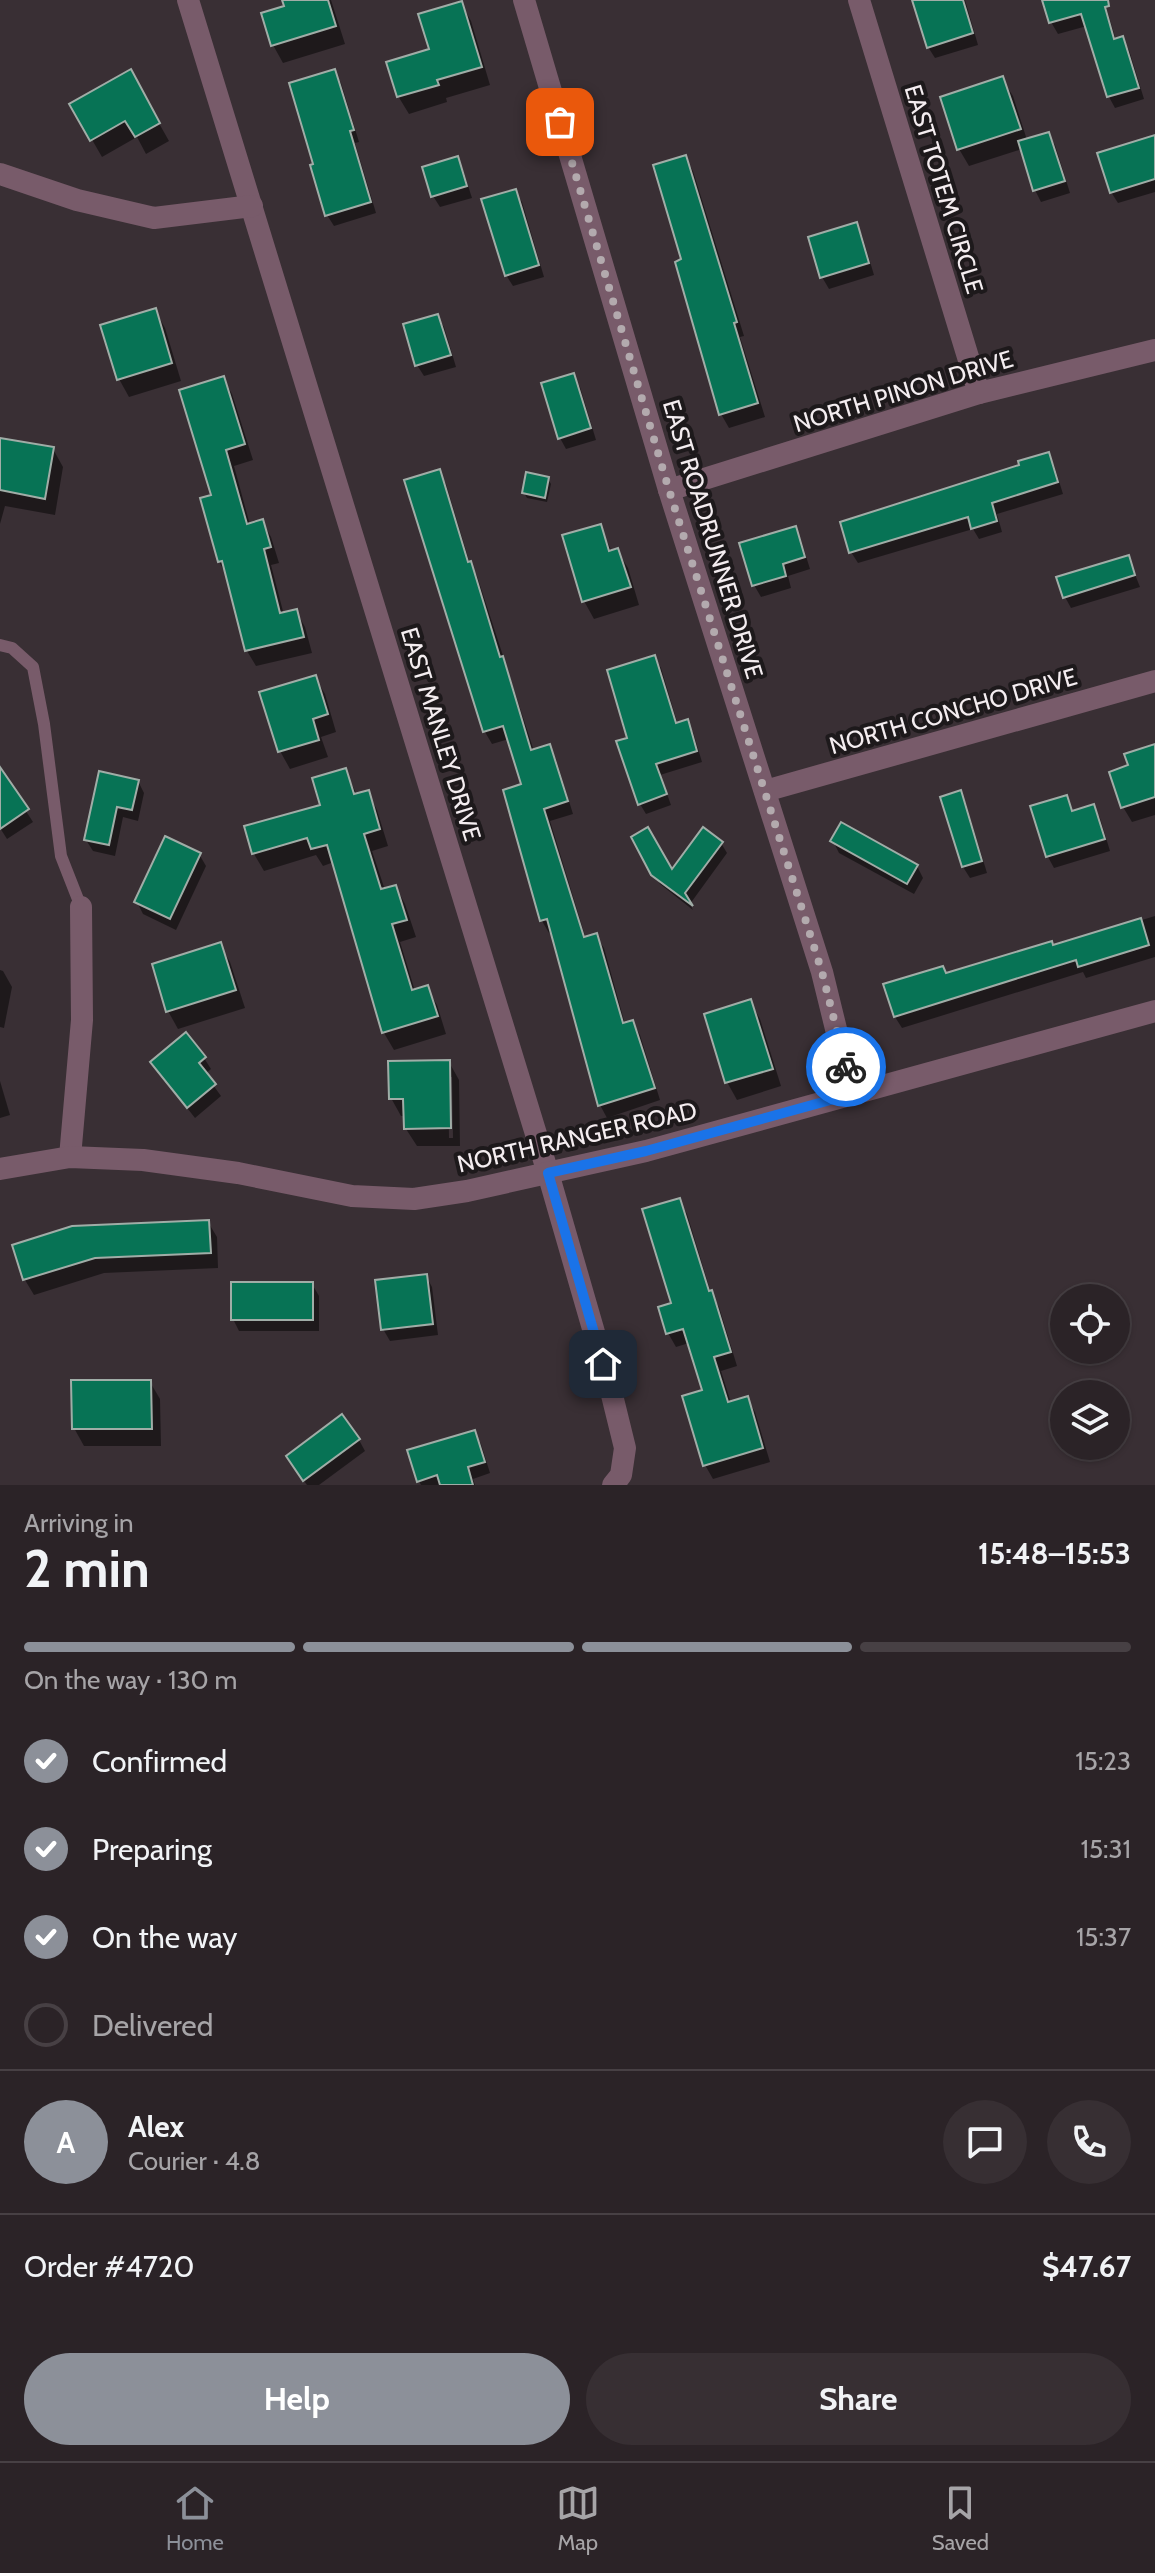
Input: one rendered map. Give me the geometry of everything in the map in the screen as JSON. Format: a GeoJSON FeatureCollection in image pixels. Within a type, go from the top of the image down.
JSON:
{"type":"FeatureCollection","features":[{"type":"Feature","properties":{"kind":"street","name":"EAST MANLEY DRIVE"},"geometry":{"type":"LineString","coordinates":[[188,0],[548,1173],[625,1448],[621,1475],[613,1485]]}},
{"type":"Feature","properties":{"kind":"street","name":"EAST ROADRUNNER DRIVE"},"geometry":{"type":"LineString","coordinates":[[524,0],[669,490],[822,972],[852,1094]]}},
{"type":"Feature","properties":{"kind":"street","name":"EAST TOTEM CIRCLE"},"geometry":{"type":"LineString","coordinates":[[859,0],[979,393]]}},
{"type":"Feature","properties":{"kind":"street"},"geometry":{"type":"LineString","coordinates":[[0,174],[77,200],[154,218],[252,206]]}},
{"type":"Feature","properties":{"kind":"street","name":"NORTH PINON DRIVE"},"geometry":{"type":"LineString","coordinates":[[669,490],[979,393],[1155,350]]}},
{"type":"Feature","properties":{"kind":"street","name":"NORTH CONCHO DRIVE"},"geometry":{"type":"LineString","coordinates":[[765,791],[1155,681]]}},
{"type":"Feature","properties":{"kind":"street"},"geometry":{"type":"LineString","coordinates":[[70,1157],[82,1020],[81,907]]}},
{"type":"Feature","properties":{"kind":"street","name":"NORTH RANGER ROAD"},"geometry":{"type":"LineString","coordinates":[[0,1169],[70,1157],[143,1160],[238,1173],[352,1196],[414,1199],[467,1191],[646,1151],[1155,1011]]}},
{"type":"Feature","properties":{"kind":"lane"},"geometry":{"type":"LineString","coordinates":[[0,645],[12,648],[33,667],[44,724],[61,856],[81,907]]}},
{"type":"Feature","properties":{"kind":"building"},"geometry":{"type":"Polygon","coordinates":[[[282,0],[328,0],[336,26],[271,46],[261,13],[284,6],[282,0]]]}},
{"type":"Feature","properties":{"kind":"building"},"geometry":{"type":"Polygon","coordinates":[[[912,0],[963,0],[973,33],[927,48],[912,0]]]}},
{"type":"Feature","properties":{"kind":"building"},"geometry":{"type":"Polygon","coordinates":[[[1042,0],[1108,0],[1109,6],[1105,7],[1114,39],[1123,36],[1139,88],[1107,97],[1081,14],[1049,23],[1042,0]]]}},
{"type":"Feature","properties":{"kind":"building"},"geometry":{"type":"Polygon","coordinates":[[[462,1],[482,67],[437,80],[439,85],[397,97],[386,62],[429,49],[418,14],[462,1]]]}},
{"type":"Feature","properties":{"kind":"building"},"geometry":{"type":"Polygon","coordinates":[[[131,69],[160,123],[135,137],[125,121],[90,141],[69,104],[131,69]]]}},
{"type":"Feature","properties":{"kind":"building"},"geometry":{"type":"Polygon","coordinates":[[[335,69],[354,130],[350,131],[371,202],[325,216],[289,83],[335,69]]]}},
{"type":"Feature","properties":{"kind":"building"},"geometry":{"type":"Polygon","coordinates":[[[1003,76],[1021,129],[957,150],[940,97],[1003,76]]]}},
{"type":"Feature","properties":{"kind":"building"},"geometry":{"type":"Polygon","coordinates":[[[1049,132],[1065,181],[1033,191],[1018,141],[1049,132]]]}},
{"type":"Feature","properties":{"kind":"building"},"geometry":{"type":"Polygon","coordinates":[[[1155,135],[1155,179],[1110,193],[1097,153],[1155,135]]]}},
{"type":"Feature","properties":{"kind":"building"},"geometry":{"type":"Polygon","coordinates":[[[686,155],[737,322],[734,323],[758,403],[719,415],[675,262],[681,259],[653,165],[686,155]]]}},
{"type":"Feature","properties":{"kind":"building"},"geometry":{"type":"Polygon","coordinates":[[[458,156],[467,186],[431,197],[422,167],[458,156]]]}},
{"type":"Feature","properties":{"kind":"building"},"geometry":{"type":"Polygon","coordinates":[[[516,189],[539,265],[505,276],[481,199],[516,189]]]}},
{"type":"Feature","properties":{"kind":"building"},"geometry":{"type":"Polygon","coordinates":[[[857,222],[869,263],[820,278],[808,237],[857,222]]]}},
{"type":"Feature","properties":{"kind":"building"},"geometry":{"type":"Polygon","coordinates":[[[156,308],[172,363],[117,380],[100,325],[156,308]]]}},
{"type":"Feature","properties":{"kind":"building"},"geometry":{"type":"Polygon","coordinates":[[[438,314],[451,355],[415,366],[403,324],[438,314]]]}},
{"type":"Feature","properties":{"kind":"building"},"geometry":{"type":"Polygon","coordinates":[[[574,373],[591,428],[558,439],[541,383],[574,373]]]}},
{"type":"Feature","properties":{"kind":"building"},"geometry":{"type":"Polygon","coordinates":[[[224,376],[245,444],[226,450],[247,524],[263,519],[271,547],[264,549],[280,613],[297,609],[304,637],[245,651],[222,561],[218,562],[200,498],[211,495],[179,390],[224,376]]]}},
{"type":"Feature","properties":{"kind":"building"},"geometry":{"type":"Polygon","coordinates":[[[0,438],[54,447],[45,499],[0,490],[0,438]]]}},
{"type":"Feature","properties":{"kind":"building"},"geometry":{"type":"Polygon","coordinates":[[[1049,452],[1058,482],[992,503],[997,521],[971,529],[968,517],[849,553],[840,522],[1019,465],[1018,461],[1049,452]]]}},
{"type":"Feature","properties":{"kind":"building"},"geometry":{"type":"Polygon","coordinates":[[[440,469],[531,750],[550,744],[568,801],[544,809],[584,937],[597,933],[623,1023],[633,1020],[655,1088],[598,1106],[547,919],[540,921],[503,790],[521,784],[503,726],[483,732],[404,480],[440,469]]]}},
{"type":"Feature","properties":{"kind":"building"},"geometry":{"type":"Polygon","coordinates":[[[526,472],[549,477],[545,498],[522,493],[526,472]]]}},
{"type":"Feature","properties":{"kind":"building"},"geometry":{"type":"Polygon","coordinates":[[[601,524],[609,551],[618,548],[631,587],[582,602],[562,535],[601,524]]]}},
{"type":"Feature","properties":{"kind":"building"},"geometry":{"type":"Polygon","coordinates":[[[796,526],[805,557],[783,564],[786,576],[752,586],[739,543],[796,526]]]}},
{"type":"Feature","properties":{"kind":"building"},"geometry":{"type":"Polygon","coordinates":[[[1129,555],[1135,575],[1063,598],[1056,577],[1129,555]]]}},
{"type":"Feature","properties":{"kind":"building"},"geometry":{"type":"Polygon","coordinates":[[[655,655],[676,723],[688,719],[697,751],[656,764],[667,794],[638,805],[616,741],[627,738],[607,670],[655,655]]]}},
{"type":"Feature","properties":{"kind":"building"},"geometry":{"type":"Polygon","coordinates":[[[316,675],[328,714],[313,719],[319,740],[278,752],[259,692],[316,675]]]}},
{"type":"Feature","properties":{"kind":"building"},"geometry":{"type":"Polygon","coordinates":[[[1155,744],[1155,797],[1121,808],[1109,772],[1128,765],[1124,754],[1155,744]]]}},
{"type":"Feature","properties":{"kind":"building"},"geometry":{"type":"Polygon","coordinates":[[[0,767],[29,809],[0,829],[0,767]]]}},
{"type":"Feature","properties":{"kind":"building"},"geometry":{"type":"Polygon","coordinates":[[[346,768],[354,794],[369,790],[380,829],[364,834],[381,889],[396,885],[407,920],[392,924],[412,990],[428,985],[438,1016],[382,1033],[327,845],[311,849],[307,838],[252,854],[244,826],[320,805],[312,778],[346,768]]]}},
{"type":"Feature","properties":{"kind":"building"},"geometry":{"type":"Polygon","coordinates":[[[99,771],[139,780],[132,810],[117,807],[109,845],[84,840],[99,771]]]}},
{"type":"Feature","properties":{"kind":"building"},"geometry":{"type":"Polygon","coordinates":[[[961,790],[982,861],[962,867],[940,797],[961,790]]]}},
{"type":"Feature","properties":{"kind":"building"},"geometry":{"type":"Polygon","coordinates":[[[1067,795],[1072,811],[1094,804],[1105,839],[1046,857],[1030,806],[1067,795]]]}},
{"type":"Feature","properties":{"kind":"building"},"geometry":{"type":"Polygon","coordinates":[[[841,822],[918,865],[907,884],[830,841],[841,822]]]}},
{"type":"Feature","properties":{"kind":"building"},"geometry":{"type":"Polygon","coordinates":[[[648,827],[672,869],[703,827],[723,842],[685,893],[693,906],[651,875],[631,837],[648,827]]]}},
{"type":"Feature","properties":{"kind":"building"},"geometry":{"type":"Polygon","coordinates":[[[165,836],[201,853],[170,919],[134,902],[165,836]]]}},
{"type":"Feature","properties":{"kind":"building"},"geometry":{"type":"Polygon","coordinates":[[[1141,918],[1149,945],[1078,967],[1076,960],[894,1017],[883,984],[943,966],[946,973],[1141,918]]]}},
{"type":"Feature","properties":{"kind":"building"},"geometry":{"type":"Polygon","coordinates":[[[221,942],[236,990],[166,1012],[152,964],[221,942]]]}},
{"type":"Feature","properties":{"kind":"building"},"geometry":{"type":"Polygon","coordinates":[[[751,999],[773,1069],[725,1083],[704,1014],[751,999]]]}},
{"type":"Feature","properties":{"kind":"building"},"geometry":{"type":"Polygon","coordinates":[[[186,1032],[206,1057],[199,1063],[216,1084],[187,1108],[150,1062],[186,1032]]]}},
{"type":"Feature","properties":{"kind":"building"},"geometry":{"type":"Polygon","coordinates":[[[450,1060],[451,1128],[404,1129],[403,1099],[389,1099],[388,1061],[450,1060]]]}},
{"type":"Feature","properties":{"kind":"building"},"geometry":{"type":"Polygon","coordinates":[[[680,1198],[731,1352],[714,1357],[728,1402],[748,1396],[763,1448],[703,1466],[682,1396],[702,1390],[683,1329],[666,1334],[658,1307],[671,1303],[642,1209],[680,1198]]]}},
{"type":"Feature","properties":{"kind":"building"},"geometry":{"type":"Polygon","coordinates":[[[209,1220],[211,1253],[95,1258],[23,1280],[12,1245],[72,1226],[209,1220]]]}},
{"type":"Feature","properties":{"kind":"building"},"geometry":{"type":"Polygon","coordinates":[[[427,1274],[433,1324],[381,1330],[375,1280],[427,1274]]]}},
{"type":"Feature","properties":{"kind":"building"},"geometry":{"type":"Polygon","coordinates":[[[231,1282],[313,1282],[313,1320],[231,1320],[231,1282]]]}},
{"type":"Feature","properties":{"kind":"building"},"geometry":{"type":"Polygon","coordinates":[[[71,1380],[151,1380],[152,1429],[72,1429],[71,1380]]]}},
{"type":"Feature","properties":{"kind":"building"},"geometry":{"type":"Polygon","coordinates":[[[342,1414],[360,1439],[303,1481],[286,1456],[342,1414]]]}},
{"type":"Feature","properties":{"kind":"building"},"geometry":{"type":"Polygon","coordinates":[[[475,1430],[485,1462],[468,1467],[473,1485],[440,1485],[437,1475],[417,1482],[407,1450],[475,1430]]]}},
{"type":"Feature","properties":{"kind":"way so far"},"geometry":{"type":"LineString","coordinates":[[560,122],[669,490],[822,972],[846,1067]]}},
{"type":"Feature","properties":{"kind":"route"},"geometry":{"type":"LineString","coordinates":[[603,1364],[548,1173],[646,1151],[852,1094],[846,1067]]}}]}
